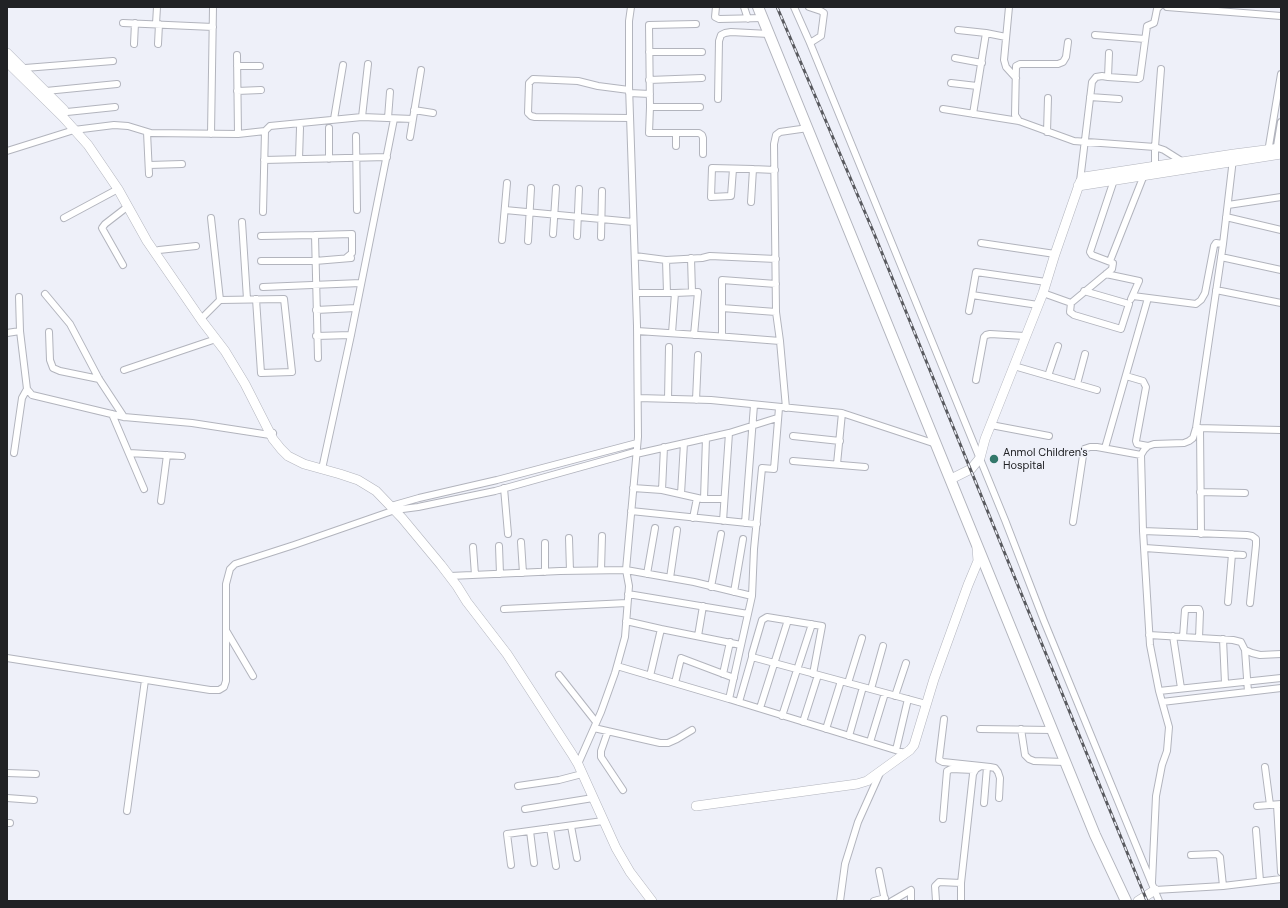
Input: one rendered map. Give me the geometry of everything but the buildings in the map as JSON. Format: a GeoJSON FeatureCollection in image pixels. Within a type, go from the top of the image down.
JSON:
{"type":"FeatureCollection","features":[{"type":"Feature","properties":{"kind":"main road"},"geometry":{"type":"LineString","coordinates":[[758,7],[1095,835],[1126,901]]}},
{"type":"Feature","properties":{"kind":"street"},"geometry":{"type":"LineString","coordinates":[[156,7],[158,44]]}},
{"type":"Feature","properties":{"kind":"street"},"geometry":{"type":"LineString","coordinates":[[211,134],[213,7]]}},
{"type":"Feature","properties":{"kind":"street"},"geometry":{"type":"LineString","coordinates":[[578,764],[595,725],[617,666],[625,637],[628,594],[626,570],[637,443],[638,398],[629,91],[631,7]]}},
{"type":"Feature","properties":{"kind":"street"},"geometry":{"type":"LineString","coordinates":[[716,7],[716,19],[763,18]]}},
{"type":"Feature","properties":{"kind":"street"},"geometry":{"type":"LineString","coordinates":[[744,7],[748,19]]}},
{"type":"Feature","properties":{"kind":"street"},"geometry":{"type":"LineString","coordinates":[[794,7],[980,458],[1046,628],[1159,901]]}},
{"type":"Feature","properties":{"kind":"street"},"geometry":{"type":"LineString","coordinates":[[809,7],[821,11],[824,14],[821,36],[810,43]]}},
{"type":"Feature","properties":{"kind":"street"},"geometry":{"type":"LineString","coordinates":[[1009,7],[1004,60],[1006,67],[1016,78]]}},
{"type":"Feature","properties":{"kind":"street"},"geometry":{"type":"LineString","coordinates":[[951,479],[971,469],[980,458],[985,439],[1043,293],[1079,184],[1092,82],[1096,77],[1102,76],[1140,78],[1147,26],[1154,23],[1157,8],[1159,7]]}},
{"type":"Feature","properties":{"kind":"street"},"geometry":{"type":"LineString","coordinates":[[1168,7],[1200,8],[1281,16]]}},
{"type":"Feature","properties":{"kind":"street"},"geometry":{"type":"LineString","coordinates":[[124,23],[213,27]]}},
{"type":"Feature","properties":{"kind":"street"},"geometry":{"type":"LineString","coordinates":[[134,44],[135,23]]}},
{"type":"Feature","properties":{"kind":"street"},"geometry":{"type":"LineString","coordinates":[[696,24],[649,25],[650,133],[699,133],[703,138],[703,154]]}},
{"type":"Feature","properties":{"kind":"street"},"geometry":{"type":"LineString","coordinates":[[958,30],[1006,37]]}},
{"type":"Feature","properties":{"kind":"street"},"geometry":{"type":"LineString","coordinates":[[718,99],[719,41],[721,35],[731,32],[769,34]]}},
{"type":"Feature","properties":{"kind":"street"},"geometry":{"type":"LineString","coordinates":[[973,114],[986,33]]}},
{"type":"Feature","properties":{"kind":"street"},"geometry":{"type":"LineString","coordinates":[[1095,35],[1145,39]]}},
{"type":"Feature","properties":{"kind":"street"},"geometry":{"type":"LineString","coordinates":[[1019,121],[1015,115],[1016,66],[1020,64],[1058,64],[1063,62],[1066,57],[1068,42]]}},
{"type":"Feature","properties":{"kind":"street"},"geometry":{"type":"LineString","coordinates":[[649,52],[702,52]]}},
{"type":"Feature","properties":{"kind":"street"},"geometry":{"type":"LineString","coordinates":[[7,53],[22,72],[63,116],[99,151],[121,184],[159,250],[225,351],[281,449],[288,456],[304,464],[358,480],[376,491],[393,508],[450,576],[467,602],[515,666],[578,764],[616,848],[630,872],[652,901]]}},
{"type":"Feature","properties":{"kind":"street"},"geometry":{"type":"LineString","coordinates":[[1108,77],[1109,53]]}},
{"type":"Feature","properties":{"kind":"street"},"geometry":{"type":"LineString","coordinates":[[238,54],[238,134]]}},
{"type":"Feature","properties":{"kind":"street"},"geometry":{"type":"LineString","coordinates":[[955,58],[982,63]]}},
{"type":"Feature","properties":{"kind":"street"},"geometry":{"type":"LineString","coordinates":[[22,72],[113,61]]}},
{"type":"Feature","properties":{"kind":"street"},"geometry":{"type":"LineString","coordinates":[[7,62],[46,91],[67,112],[118,189],[147,241],[206,321],[235,357],[272,433]]}},
{"type":"Feature","properties":{"kind":"street"},"geometry":{"type":"LineString","coordinates":[[334,119],[344,64]]}},
{"type":"Feature","properties":{"kind":"street"},"geometry":{"type":"LineString","coordinates":[[362,118],[368,64]]}},
{"type":"Feature","properties":{"kind":"street"},"geometry":{"type":"LineString","coordinates":[[237,66],[260,66]]}},
{"type":"Feature","properties":{"kind":"street"},"geometry":{"type":"LineString","coordinates":[[1154,166],[1161,68]]}},
{"type":"Feature","properties":{"kind":"street"},"geometry":{"type":"LineString","coordinates":[[410,137],[421,70]]}},
{"type":"Feature","properties":{"kind":"street"},"geometry":{"type":"LineString","coordinates":[[1275,152],[1281,74]]}},
{"type":"Feature","properties":{"kind":"street"},"geometry":{"type":"LineString","coordinates":[[650,80],[702,78]]}},
{"type":"Feature","properties":{"kind":"street"},"geometry":{"type":"LineString","coordinates":[[630,118],[531,116],[528,113],[529,83],[533,79],[578,81],[598,86],[650,94]]}},
{"type":"Feature","properties":{"kind":"street"},"geometry":{"type":"LineString","coordinates":[[951,83],[977,86]]}},
{"type":"Feature","properties":{"kind":"street"},"geometry":{"type":"LineString","coordinates":[[46,91],[117,84]]}},
{"type":"Feature","properties":{"kind":"street"},"geometry":{"type":"LineString","coordinates":[[237,91],[261,90]]}},
{"type":"Feature","properties":{"kind":"street"},"geometry":{"type":"LineString","coordinates":[[322,469],[387,157],[393,119],[390,92]]}},
{"type":"Feature","properties":{"kind":"street"},"geometry":{"type":"LineString","coordinates":[[1090,97],[1119,99]]}},
{"type":"Feature","properties":{"kind":"street"},"geometry":{"type":"LineString","coordinates":[[1047,132],[1048,98]]}},
{"type":"Feature","properties":{"kind":"street"},"geometry":{"type":"LineString","coordinates":[[67,112],[115,107]]}},
{"type":"Feature","properties":{"kind":"street"},"geometry":{"type":"LineString","coordinates":[[650,107],[700,107]]}},
{"type":"Feature","properties":{"kind":"street"},"geometry":{"type":"LineString","coordinates":[[943,109],[1019,121],[1074,141],[1155,147],[1164,150],[1183,162]]}},
{"type":"Feature","properties":{"kind":"street"},"geometry":{"type":"LineString","coordinates":[[414,110],[433,113]]}},
{"type":"Feature","properties":{"kind":"street"},"geometry":{"type":"LineString","coordinates":[[263,212],[266,131],[270,126],[334,119],[413,119]]}},
{"type":"Feature","properties":{"kind":"street"},"geometry":{"type":"LineString","coordinates":[[1275,152],[1281,122]]}},
{"type":"Feature","properties":{"kind":"street"},"geometry":{"type":"LineString","coordinates":[[7,151],[77,129],[114,125],[128,126],[151,133],[238,134],[266,131]]}},
{"type":"Feature","properties":{"kind":"street"},"geometry":{"type":"LineString","coordinates":[[299,159],[300,128]]}},
{"type":"Feature","properties":{"kind":"street"},"geometry":{"type":"LineString","coordinates":[[329,128],[329,159]]}},
{"type":"Feature","properties":{"kind":"street"},"geometry":{"type":"LineString","coordinates":[[786,408],[776,312],[774,144],[776,135],[780,132],[785,130],[808,128]]}},
{"type":"Feature","properties":{"kind":"street"},"geometry":{"type":"LineString","coordinates":[[147,132],[149,174]]}},
{"type":"Feature","properties":{"kind":"street"},"geometry":{"type":"LineString","coordinates":[[676,133],[676,146]]}},
{"type":"Feature","properties":{"kind":"street"},"geometry":{"type":"LineString","coordinates":[[356,136],[357,210]]}},
{"type":"Feature","properties":{"kind":"street"},"geometry":{"type":"LineString","coordinates":[[1079,184],[1084,178],[1090,176],[1183,162],[1275,152]]}},
{"type":"Feature","properties":{"kind":"street"},"geometry":{"type":"LineString","coordinates":[[264,160],[387,157]]}},
{"type":"Feature","properties":{"kind":"street"},"geometry":{"type":"LineString","coordinates":[[1079,184],[1193,168],[1234,157]]}},
{"type":"Feature","properties":{"kind":"street"},"geometry":{"type":"LineString","coordinates":[[1201,534],[1198,428],[1234,157]]}},
{"type":"Feature","properties":{"kind":"street"},"geometry":{"type":"LineString","coordinates":[[149,165],[182,164]]}},
{"type":"Feature","properties":{"kind":"street"},"geometry":{"type":"LineString","coordinates":[[733,169],[731,196],[711,197],[712,168],[775,170]]}},
{"type":"Feature","properties":{"kind":"street"},"geometry":{"type":"LineString","coordinates":[[751,202],[753,169]]}},
{"type":"Feature","properties":{"kind":"street"},"geometry":{"type":"LineString","coordinates":[[1110,261],[1144,175]]}},
{"type":"Feature","properties":{"kind":"street"},"geometry":{"type":"LineString","coordinates":[[1106,274],[1139,281],[1120,329],[1074,315],[1070,312],[1071,303],[1106,274],[1113,266],[1113,263],[1110,261],[1092,255],[1090,252],[1114,180]]}},
{"type":"Feature","properties":{"kind":"street"},"geometry":{"type":"LineString","coordinates":[[502,240],[507,183]]}},
{"type":"Feature","properties":{"kind":"street"},"geometry":{"type":"LineString","coordinates":[[528,241],[531,188]]}},
{"type":"Feature","properties":{"kind":"street"},"geometry":{"type":"LineString","coordinates":[[553,234],[556,188]]}},
{"type":"Feature","properties":{"kind":"street"},"geometry":{"type":"LineString","coordinates":[[64,218],[118,189]]}},
{"type":"Feature","properties":{"kind":"street"},"geometry":{"type":"LineString","coordinates":[[577,236],[579,189]]}},
{"type":"Feature","properties":{"kind":"street"},"geometry":{"type":"LineString","coordinates":[[601,237],[602,191]]}},
{"type":"Feature","properties":{"kind":"street"},"geometry":{"type":"LineString","coordinates":[[1228,205],[1281,197]]}},
{"type":"Feature","properties":{"kind":"street"},"geometry":{"type":"LineString","coordinates":[[123,265],[102,228],[127,207]]}},
{"type":"Feature","properties":{"kind":"street"},"geometry":{"type":"LineString","coordinates":[[505,210],[633,222]]}},
{"type":"Feature","properties":{"kind":"street"},"geometry":{"type":"LineString","coordinates":[[1226,217],[1281,230]]}},
{"type":"Feature","properties":{"kind":"street"},"geometry":{"type":"LineString","coordinates":[[206,321],[220,300],[211,218]]}},
{"type":"Feature","properties":{"kind":"street"},"geometry":{"type":"LineString","coordinates":[[242,222],[247,299]]}},
{"type":"Feature","properties":{"kind":"street"},"geometry":{"type":"LineString","coordinates":[[260,262],[315,261],[348,258],[352,253],[352,234],[261,236]]}},
{"type":"Feature","properties":{"kind":"street"},"geometry":{"type":"LineString","coordinates":[[315,235],[316,336],[318,358]]}},
{"type":"Feature","properties":{"kind":"street"},"geometry":{"type":"LineString","coordinates":[[981,243],[1055,254]]}},
{"type":"Feature","properties":{"kind":"street"},"geometry":{"type":"LineString","coordinates":[[1133,296],[1196,304],[1201,300],[1205,293],[1214,246],[1216,243],[1223,244]]}},
{"type":"Feature","properties":{"kind":"street"},"geometry":{"type":"LineString","coordinates":[[159,250],[196,246]]}},
{"type":"Feature","properties":{"kind":"street"},"geometry":{"type":"LineString","coordinates":[[635,256],[666,260],[710,256],[776,259]]}},
{"type":"Feature","properties":{"kind":"street"},"geometry":{"type":"LineString","coordinates":[[1221,257],[1281,270]]}},
{"type":"Feature","properties":{"kind":"street"},"geometry":{"type":"LineString","coordinates":[[691,258],[692,292]]}},
{"type":"Feature","properties":{"kind":"street"},"geometry":{"type":"LineString","coordinates":[[666,260],[667,293]]}},
{"type":"Feature","properties":{"kind":"street"},"geometry":{"type":"LineString","coordinates":[[969,311],[976,272],[1046,282]]}},
{"type":"Feature","properties":{"kind":"street"},"geometry":{"type":"LineString","coordinates":[[722,336],[722,280],[776,284]]}},
{"type":"Feature","properties":{"kind":"street"},"geometry":{"type":"LineString","coordinates":[[262,287],[361,283]]}},
{"type":"Feature","properties":{"kind":"street"},"geometry":{"type":"LineString","coordinates":[[1216,290],[1281,303]]}},
{"type":"Feature","properties":{"kind":"street"},"geometry":{"type":"LineString","coordinates":[[1084,291],[1129,304]]}},
{"type":"Feature","properties":{"kind":"street"},"geometry":{"type":"LineString","coordinates":[[636,293],[698,292],[694,335]]}},
{"type":"Feature","properties":{"kind":"street"},"geometry":{"type":"LineString","coordinates":[[672,333],[674,293]]}},
{"type":"Feature","properties":{"kind":"street"},"geometry":{"type":"LineString","coordinates":[[1043,293],[1071,303]]}},
{"type":"Feature","properties":{"kind":"street"},"geometry":{"type":"LineString","coordinates":[[45,294],[70,324],[99,379],[124,417]]}},
{"type":"Feature","properties":{"kind":"street"},"geometry":{"type":"LineString","coordinates":[[972,295],[1038,305]]}},
{"type":"Feature","properties":{"kind":"street"},"geometry":{"type":"LineString","coordinates":[[14,453],[22,398],[26,389],[20,331],[19,297]]}},
{"type":"Feature","properties":{"kind":"street"},"geometry":{"type":"LineString","coordinates":[[1105,448],[1148,298]]}},
{"type":"Feature","properties":{"kind":"street"},"geometry":{"type":"LineString","coordinates":[[220,300],[247,299],[256,299],[284,299],[292,372],[261,373],[256,299]]}},
{"type":"Feature","properties":{"kind":"street"},"geometry":{"type":"LineString","coordinates":[[316,310],[356,308]]}},
{"type":"Feature","properties":{"kind":"street"},"geometry":{"type":"LineString","coordinates":[[722,308],[776,312]]}},
{"type":"Feature","properties":{"kind":"street"},"geometry":{"type":"LineString","coordinates":[[7,332],[20,331]]}},
{"type":"Feature","properties":{"kind":"street"},"geometry":{"type":"LineString","coordinates":[[637,331],[780,341]]}},
{"type":"Feature","properties":{"kind":"street"},"geometry":{"type":"LineString","coordinates":[[49,332],[50,360],[54,368],[60,371],[99,379]]}},
{"type":"Feature","properties":{"kind":"street"},"geometry":{"type":"LineString","coordinates":[[316,336],[351,335]]}},
{"type":"Feature","properties":{"kind":"street"},"geometry":{"type":"LineString","coordinates":[[976,380],[984,337],[986,335],[1026,336]]}},
{"type":"Feature","properties":{"kind":"street"},"geometry":{"type":"LineString","coordinates":[[124,370],[216,339]]}},
{"type":"Feature","properties":{"kind":"street"},"geometry":{"type":"LineString","coordinates":[[1048,376],[1058,346]]}},
{"type":"Feature","properties":{"kind":"street"},"geometry":{"type":"LineString","coordinates":[[668,399],[669,347]]}},
{"type":"Feature","properties":{"kind":"street"},"geometry":{"type":"LineString","coordinates":[[1077,384],[1085,354]]}},
{"type":"Feature","properties":{"kind":"street"},"geometry":{"type":"LineString","coordinates":[[696,400],[698,356]]}},
{"type":"Feature","properties":{"kind":"street"},"geometry":{"type":"LineString","coordinates":[[1014,366],[1097,390]]}},
{"type":"Feature","properties":{"kind":"street"},"geometry":{"type":"LineString","coordinates":[[1126,376],[1142,381],[1146,387],[1136,441],[1137,444],[1148,446]]}},
{"type":"Feature","properties":{"kind":"street"},"geometry":{"type":"LineString","coordinates":[[26,389],[32,395],[124,417],[192,423],[272,433]]}},
{"type":"Feature","properties":{"kind":"street"},"geometry":{"type":"LineString","coordinates":[[638,398],[696,400],[842,413],[937,444]]}},
{"type":"Feature","properties":{"kind":"street"},"geometry":{"type":"LineString","coordinates":[[745,523],[754,405]]}},
{"type":"Feature","properties":{"kind":"street"},"geometry":{"type":"LineString","coordinates":[[729,699],[752,596],[756,524],[762,468],[774,469],[779,408]]}},
{"type":"Feature","properties":{"kind":"street"},"geometry":{"type":"LineString","coordinates":[[838,464],[842,413]]}},
{"type":"Feature","properties":{"kind":"street"},"geometry":{"type":"LineString","coordinates":[[112,414],[144,489]]}},
{"type":"Feature","properties":{"kind":"street"},"geometry":{"type":"LineString","coordinates":[[393,508],[418,507],[504,488],[636,452],[729,433],[777,418]]}},
{"type":"Feature","properties":{"kind":"street"},"geometry":{"type":"LineString","coordinates":[[991,424],[1049,436]]}},
{"type":"Feature","properties":{"kind":"street"},"geometry":{"type":"LineString","coordinates":[[1153,887],[1156,796],[1162,765],[1167,751],[1169,727],[1159,691],[1149,635],[1143,531],[1141,455],[1148,446],[1154,444],[1184,443],[1189,441],[1193,438],[1198,428]]}},
{"type":"Feature","properties":{"kind":"street"},"geometry":{"type":"LineString","coordinates":[[1198,428],[1281,430]]}},
{"type":"Feature","properties":{"kind":"street"},"geometry":{"type":"LineString","coordinates":[[723,521],[729,433]]}},
{"type":"Feature","properties":{"kind":"street"},"geometry":{"type":"LineString","coordinates":[[793,436],[840,441]]}},
{"type":"Feature","properties":{"kind":"street"},"geometry":{"type":"LineString","coordinates":[[693,518],[700,498],[706,438]]}},
{"type":"Feature","properties":{"kind":"street"},"geometry":{"type":"LineString","coordinates":[[7,658],[215,691],[224,687],[226,681],[227,577],[230,569],[235,564],[294,545],[419,498],[497,480],[637,443]]}},
{"type":"Feature","properties":{"kind":"street"},"geometry":{"type":"LineString","coordinates":[[681,494],[684,443]]}},
{"type":"Feature","properties":{"kind":"street"},"geometry":{"type":"LineString","coordinates":[[662,490],[664,447]]}},
{"type":"Feature","properties":{"kind":"street"},"geometry":{"type":"LineString","coordinates":[[1073,522],[1084,449],[1090,447],[1105,448],[1141,455]]}},
{"type":"Feature","properties":{"kind":"street"},"geometry":{"type":"LineString","coordinates":[[129,453],[182,456]]}},
{"type":"Feature","properties":{"kind":"street"},"geometry":{"type":"LineString","coordinates":[[161,501],[167,456]]}},
{"type":"Feature","properties":{"kind":"street"},"geometry":{"type":"LineString","coordinates":[[793,461],[865,467]]}},
{"type":"Feature","properties":{"kind":"street"},"geometry":{"type":"LineString","coordinates":[[504,488],[508,534]]}},
{"type":"Feature","properties":{"kind":"street"},"geometry":{"type":"LineString","coordinates":[[633,488],[662,490],[700,498],[724,499]]}},
{"type":"Feature","properties":{"kind":"street"},"geometry":{"type":"LineString","coordinates":[[1200,492],[1245,493]]}},
{"type":"Feature","properties":{"kind":"street"},"geometry":{"type":"LineString","coordinates":[[631,511],[756,524]]}},
{"type":"Feature","properties":{"kind":"street"},"geometry":{"type":"LineString","coordinates":[[647,574],[655,528]]}},
{"type":"Feature","properties":{"kind":"street"},"geometry":{"type":"LineString","coordinates":[[670,578],[677,530]]}},
{"type":"Feature","properties":{"kind":"street"},"geometry":{"type":"LineString","coordinates":[[1143,531],[1252,536],[1256,539],[1256,545],[1250,603]]}},
{"type":"Feature","properties":{"kind":"street"},"geometry":{"type":"LineString","coordinates":[[711,587],[720,534]]}},
{"type":"Feature","properties":{"kind":"street"},"geometry":{"type":"LineString","coordinates":[[601,570],[602,536]]}},
{"type":"Feature","properties":{"kind":"street"},"geometry":{"type":"LineString","coordinates":[[570,538],[570,571]]}},
{"type":"Feature","properties":{"kind":"street"},"geometry":{"type":"LineString","coordinates":[[734,592],[743,539]]}},
{"type":"Feature","properties":{"kind":"street"},"geometry":{"type":"LineString","coordinates":[[521,542],[523,573]]}},
{"type":"Feature","properties":{"kind":"street"},"geometry":{"type":"LineString","coordinates":[[545,543],[545,572]]}},
{"type":"Feature","properties":{"kind":"street"},"geometry":{"type":"LineString","coordinates":[[696,806],[857,784],[867,781],[914,745],[926,704],[978,561],[977,545]]}},
{"type":"Feature","properties":{"kind":"street"},"geometry":{"type":"LineString","coordinates":[[499,546],[500,574]]}},
{"type":"Feature","properties":{"kind":"street"},"geometry":{"type":"LineString","coordinates":[[473,547],[475,575]]}},
{"type":"Feature","properties":{"kind":"street"},"geometry":{"type":"LineString","coordinates":[[1145,548],[1243,555]]}},
{"type":"Feature","properties":{"kind":"street"},"geometry":{"type":"LineString","coordinates":[[1228,602],[1232,554]]}},
{"type":"Feature","properties":{"kind":"street"},"geometry":{"type":"LineString","coordinates":[[450,576],[626,570],[752,596]]}},
{"type":"Feature","properties":{"kind":"street"},"geometry":{"type":"LineString","coordinates":[[628,594],[748,614]]}},
{"type":"Feature","properties":{"kind":"street"},"geometry":{"type":"LineString","coordinates":[[504,609],[627,604]]}},
{"type":"Feature","properties":{"kind":"street"},"geometry":{"type":"LineString","coordinates":[[698,636],[703,606]]}},
{"type":"Feature","properties":{"kind":"street"},"geometry":{"type":"LineString","coordinates":[[1183,637],[1184,610],[1199,609],[1199,638]]}},
{"type":"Feature","properties":{"kind":"street"},"geometry":{"type":"LineString","coordinates":[[739,702],[762,620],[767,617],[822,626],[816,675],[803,722]]}},
{"type":"Feature","properties":{"kind":"street"},"geometry":{"type":"LineString","coordinates":[[760,708],[788,620]]}},
{"type":"Feature","properties":{"kind":"street"},"geometry":{"type":"LineString","coordinates":[[626,621],[741,645]]}},
{"type":"Feature","properties":{"kind":"street"},"geometry":{"type":"LineString","coordinates":[[782,716],[812,624]]}},
{"type":"Feature","properties":{"kind":"street"},"geometry":{"type":"LineString","coordinates":[[650,676],[661,629]]}},
{"type":"Feature","properties":{"kind":"street"},"geometry":{"type":"LineString","coordinates":[[226,631],[253,676]]}},
{"type":"Feature","properties":{"kind":"street"},"geometry":{"type":"LineString","coordinates":[[1149,635],[1223,639],[1241,642],[1245,650],[1248,692]]}},
{"type":"Feature","properties":{"kind":"street"},"geometry":{"type":"LineString","coordinates":[[1173,636],[1181,688]]}},
{"type":"Feature","properties":{"kind":"street"},"geometry":{"type":"LineString","coordinates":[[848,683],[862,638]]}},
{"type":"Feature","properties":{"kind":"street"},"geometry":{"type":"LineString","coordinates":[[1223,639],[1225,684]]}},
{"type":"Feature","properties":{"kind":"street"},"geometry":{"type":"LineString","coordinates":[[723,674],[730,642]]}},
{"type":"Feature","properties":{"kind":"street"},"geometry":{"type":"LineString","coordinates":[[871,689],[884,646]]}},
{"type":"Feature","properties":{"kind":"street"},"geometry":{"type":"LineString","coordinates":[[1245,650],[1260,655],[1281,654]]}},
{"type":"Feature","properties":{"kind":"street"},"geometry":{"type":"LineString","coordinates":[[675,683],[681,658],[734,678]]}},
{"type":"Feature","properties":{"kind":"street"},"geometry":{"type":"LineString","coordinates":[[752,658],[926,704]]}},
{"type":"Feature","properties":{"kind":"street"},"geometry":{"type":"LineString","coordinates":[[895,696],[906,663]]}},
{"type":"Feature","properties":{"kind":"street"},"geometry":{"type":"LineString","coordinates":[[617,666],[905,753]]}},
{"type":"Feature","properties":{"kind":"street"},"geometry":{"type":"LineString","coordinates":[[559,675],[595,725],[608,731],[660,743],[668,743],[677,740],[692,730]]}},
{"type":"Feature","properties":{"kind":"street"},"geometry":{"type":"LineString","coordinates":[[1159,691],[1281,678]]}},
{"type":"Feature","properties":{"kind":"street"},"geometry":{"type":"LineString","coordinates":[[127,811],[145,680]]}},
{"type":"Feature","properties":{"kind":"street"},"geometry":{"type":"LineString","coordinates":[[826,729],[841,681]]}},
{"type":"Feature","properties":{"kind":"street"},"geometry":{"type":"LineString","coordinates":[[848,736],[863,687]]}},
{"type":"Feature","properties":{"kind":"street"},"geometry":{"type":"LineString","coordinates":[[1162,702],[1281,688]]}},
{"type":"Feature","properties":{"kind":"street"},"geometry":{"type":"LineString","coordinates":[[870,742],[885,693]]}},
{"type":"Feature","properties":{"kind":"street"},"geometry":{"type":"LineString","coordinates":[[896,750],[908,699]]}},
{"type":"Feature","properties":{"kind":"street"},"geometry":{"type":"LineString","coordinates":[[944,719],[939,760],[943,762],[995,768],[1000,778],[999,798]]}},
{"type":"Feature","properties":{"kind":"street"},"geometry":{"type":"LineString","coordinates":[[980,729],[1052,730]]}},
{"type":"Feature","properties":{"kind":"street"},"geometry":{"type":"LineString","coordinates":[[1021,730],[1025,755],[1029,759],[1034,761],[1065,762]]}},
{"type":"Feature","properties":{"kind":"street"},"geometry":{"type":"LineString","coordinates":[[608,731],[601,751],[601,757],[622,790]]}},
{"type":"Feature","properties":{"kind":"street"},"geometry":{"type":"LineString","coordinates":[[943,819],[947,770],[974,770],[984,767]]}},
{"type":"Feature","properties":{"kind":"street"},"geometry":{"type":"LineString","coordinates":[[984,767],[984,803]]}},
{"type":"Feature","properties":{"kind":"street"},"geometry":{"type":"LineString","coordinates":[[1265,767],[1270,805]]}},
{"type":"Feature","properties":{"kind":"street"},"geometry":{"type":"LineString","coordinates":[[961,901],[974,770]]}},
{"type":"Feature","properties":{"kind":"street"},"geometry":{"type":"LineString","coordinates":[[840,901],[845,864],[858,822],[881,771]]}},
{"type":"Feature","properties":{"kind":"street"},"geometry":{"type":"LineString","coordinates":[[7,773],[36,774]]}},
{"type":"Feature","properties":{"kind":"street"},"geometry":{"type":"LineString","coordinates":[[518,786],[559,780],[582,774]]}},
{"type":"Feature","properties":{"kind":"street"},"geometry":{"type":"LineString","coordinates":[[7,798],[34,800]]}},
{"type":"Feature","properties":{"kind":"street"},"geometry":{"type":"LineString","coordinates":[[525,809],[593,798]]}},
{"type":"Feature","properties":{"kind":"street"},"geometry":{"type":"LineString","coordinates":[[1257,806],[1279,804],[1281,872]]}},
{"type":"Feature","properties":{"kind":"street"},"geometry":{"type":"LineString","coordinates":[[510,865],[507,834],[603,821]]}},
{"type":"Feature","properties":{"kind":"street"},"geometry":{"type":"LineString","coordinates":[[571,826],[577,858]]}},
{"type":"Feature","properties":{"kind":"street"},"geometry":{"type":"LineString","coordinates":[[550,828],[556,866]]}},
{"type":"Feature","properties":{"kind":"street"},"geometry":{"type":"LineString","coordinates":[[1256,830],[1260,881]]}},
{"type":"Feature","properties":{"kind":"street"},"geometry":{"type":"LineString","coordinates":[[530,831],[534,863]]}},
{"type":"Feature","properties":{"kind":"street"},"geometry":{"type":"LineString","coordinates":[[1191,855],[1216,854],[1220,857],[1223,886]]}},
{"type":"Feature","properties":{"kind":"street"},"geometry":{"type":"LineString","coordinates":[[874,901],[885,900],[879,870]]}},
{"type":"Feature","properties":{"kind":"street"},"geometry":{"type":"LineString","coordinates":[[1138,901],[1153,887],[1223,886],[1281,879]]}},
{"type":"Feature","properties":{"kind":"street"},"geometry":{"type":"LineString","coordinates":[[936,901],[935,886],[939,882],[962,883]]}},
{"type":"Feature","properties":{"kind":"street"},"geometry":{"type":"LineString","coordinates":[[892,901],[911,890],[911,901]]}},
{"type":"Feature","properties":{"kind":"railway"},"geometry":{"type":"LineString","coordinates":[[777,7],[873,231],[1147,901]]}},
{"type":"Feature","properties":{"kind":"place","name":"Anmol Children's Hospital"},"geometry":{"type":"Point","coordinates":[994,459]}}]}
